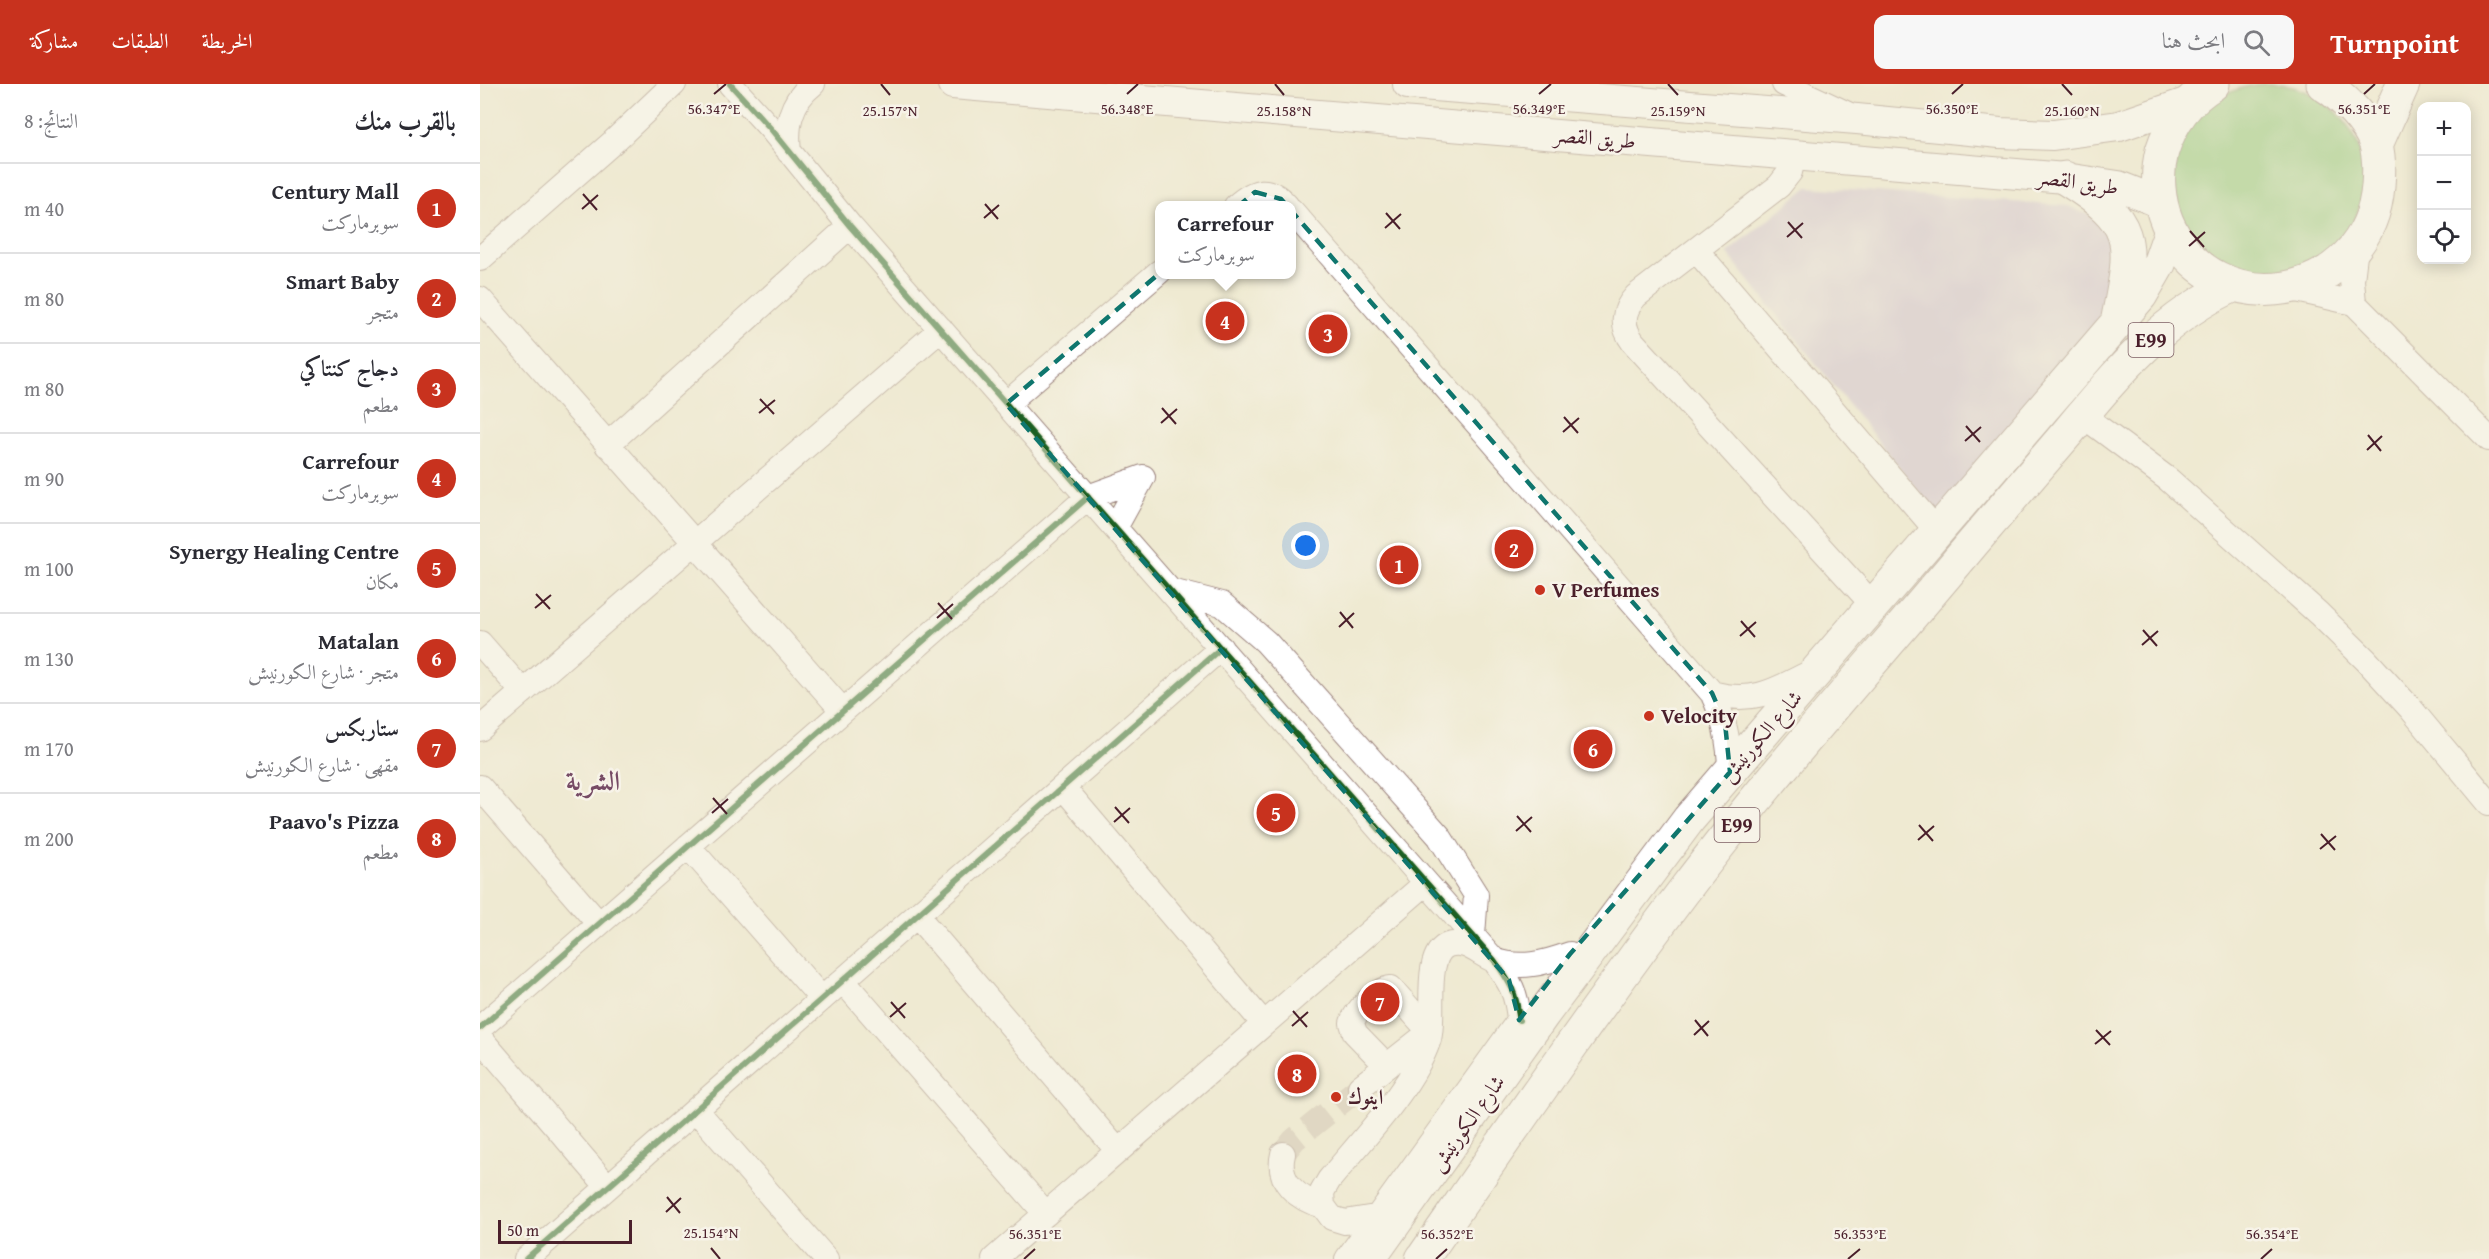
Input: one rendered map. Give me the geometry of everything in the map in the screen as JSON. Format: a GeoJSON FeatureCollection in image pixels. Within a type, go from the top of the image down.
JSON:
{"type":"FeatureCollection","features":[{"type":"Feature","properties":{"kind":"highway"},"geometry":{"type":"LineString","coordinates":[[2323,84],[2349,105],[2376,145]]}},
{"type":"Feature","properties":{"kind":"highway"},"geometry":{"type":"LineString","coordinates":[[2201,93],[2171,129],[2160,159],[2158,181],[2166,216],[2182,248],[2198,264],[2235,285],[2270,290],[2307,283],[2326,274],[2356,247],[2373,216],[2377,198],[2379,181],[2376,145],[2403,84]]}},
{"type":"Feature","properties":{"kind":"highway"},"geometry":{"type":"LineString","coordinates":[[2065,178],[2108,208],[2123,233],[2128,254],[2128,268],[2117,323]]}},
{"type":"Feature","properties":{"kind":"highway","name":"شارع الكورنيش"},"geometry":{"type":"LineString","coordinates":[[1369,1259],[1544,1013],[1689,819],[2117,323],[2151,280],[2159,264],[2166,216]]}},
{"type":"Feature","properties":{"kind":"highway","name":"شارع الكورنيش"},"geometry":{"type":"LineString","coordinates":[[1422,1259],[1547,1078],[1688,886],[1805,740],[2082,415],[2161,330],[2197,304],[2235,285]]}},
{"type":"Feature","properties":{"kind":"main road","name":"طريق القصر"},"geometry":{"type":"LineString","coordinates":[[953,84],[2065,178],[2118,186],[2166,216]]}},
{"type":"Feature","properties":{"kind":"main road","name":"طريق القصر"},"geometry":{"type":"LineString","coordinates":[[1408,84],[1857,119],[2000,133],[2053,135],[2119,126],[2201,93]]}},
{"type":"Feature","properties":{"kind":"street"},"geometry":{"type":"LineString","coordinates":[[480,259],[612,143],[674,84]]}},
{"type":"Feature","properties":{"kind":"street"},"geometry":{"type":"LineString","coordinates":[[730,84],[752,106],[850,225],[1114,528],[1473,935],[1509,980],[1518,999],[1519,1020]]}},
{"type":"Feature","properties":{"kind":"street"},"geometry":{"type":"LineString","coordinates":[[789,152],[787,136],[791,113],[802,94],[813,84]]}},
{"type":"Feature","properties":{"kind":"street"},"geometry":{"type":"LineString","coordinates":[[1784,84],[1857,119]]}},
{"type":"Feature","properties":{"kind":"street"},"geometry":{"type":"LineString","coordinates":[[1794,155],[1790,172],[1779,186],[1629,303],[1624,324],[1627,334],[1873,605]]}},
{"type":"Feature","properties":{"kind":"street"},"geometry":{"type":"LineString","coordinates":[[1241,201],[1248,195],[1262,191],[1275,195],[1282,201]]}},
{"type":"Feature","properties":{"kind":"street"},"geometry":{"type":"LineString","coordinates":[[1296,216],[1661,647],[1712,693],[1722,716],[1728,739],[1730,772]]}},
{"type":"Feature","properties":{"kind":"street"},"geometry":{"type":"LineString","coordinates":[[607,444],[850,225]]}},
{"type":"Feature","properties":{"kind":"street"},"geometry":{"type":"LineString","coordinates":[[2354,303],[2352,280],[2356,247]]}},
{"type":"Feature","properties":{"kind":"street"},"geometry":{"type":"LineString","coordinates":[[1696,250],[1937,531]]}},
{"type":"Feature","properties":{"kind":"street"},"geometry":{"type":"LineString","coordinates":[[1006,404],[1155,275]]}},
{"type":"Feature","properties":{"kind":"street"},"geometry":{"type":"LineString","coordinates":[[2288,288],[2354,303],[2489,438]]}},
{"type":"Feature","properties":{"kind":"street"},"geometry":{"type":"LineString","coordinates":[[480,299],[693,544],[843,711]]}},
{"type":"Feature","properties":{"kind":"street"},"geometry":{"type":"LineString","coordinates":[[480,729],[941,329]]}},
{"type":"Feature","properties":{"kind":"street"},"geometry":{"type":"LineString","coordinates":[[2082,415],[2169,480],[2319,614],[2412,709],[2489,803]]}},
{"type":"Feature","properties":{"kind":"street"},"geometry":{"type":"LineString","coordinates":[[480,1028],[1088,497],[1143,477],[1114,528]]}},
{"type":"Feature","properties":{"kind":"street"},"geometry":{"type":"LineString","coordinates":[[1171,591],[1222,604],[1266,642],[1439,836],[1476,895],[1473,935]]}},
{"type":"Feature","properties":{"kind":"street"},"geometry":{"type":"LineString","coordinates":[[481,645],[523,692]]}},
{"type":"Feature","properties":{"kind":"street"},"geometry":{"type":"LineString","coordinates":[[541,1254],[608,1187],[1221,648]]}},
{"type":"Feature","properties":{"kind":"street"},"geometry":{"type":"LineString","coordinates":[[1712,693],[1735,698],[1758,696],[1769,693],[1820,667]]}},
{"type":"Feature","properties":{"kind":"street"},"geometry":{"type":"LineString","coordinates":[[480,786],[599,924]]}},
{"type":"Feature","properties":{"kind":"street"},"geometry":{"type":"LineString","coordinates":[[1063,787],[1264,1024]]}},
{"type":"Feature","properties":{"kind":"street"},"geometry":{"type":"LineString","coordinates":[[1347,1259],[1375,1217],[1519,1020],[1570,954],[1689,819]]}},
{"type":"Feature","properties":{"kind":"street"},"geometry":{"type":"LineString","coordinates":[[688,846],[822,999]]}},
{"type":"Feature","properties":{"kind":"street"},"geometry":{"type":"LineString","coordinates":[[994,1259],[1426,883]]}},
{"type":"Feature","properties":{"kind":"street"},"geometry":{"type":"LineString","coordinates":[[917,916],[1118,1151]]}},
{"type":"Feature","properties":{"kind":"street"},"geometry":{"type":"LineString","coordinates":[[1375,1217],[1346,1222],[1332,1218],[1323,1206],[1322,1192],[1329,1180],[1398,1095],[1417,1063],[1431,1032],[1433,1020],[1431,987],[1434,963],[1438,954],[1448,945],[1461,944],[1474,947],[1494,960],[1519,965],[1543,964],[1570,954]]}},
{"type":"Feature","properties":{"kind":"street"},"geometry":{"type":"LineString","coordinates":[[843,981],[1046,1214]]}},
{"type":"Feature","properties":{"kind":"street"},"geometry":{"type":"LineString","coordinates":[[1386,1065],[1355,1033],[1352,1023],[1357,1012],[1384,989],[1393,989],[1431,1032]]}},
{"type":"Feature","properties":{"kind":"street"},"geometry":{"type":"LineString","coordinates":[[1360,1087],[1431,1032]]}},
{"type":"Feature","properties":{"kind":"street"},"geometry":{"type":"LineString","coordinates":[[480,1038],[608,1187]]}},
{"type":"Feature","properties":{"kind":"street"},"geometry":{"type":"LineString","coordinates":[[696,1110],[826,1259]]}},
{"type":"Feature","properties":{"kind":"street"},"geometry":{"type":"LineString","coordinates":[[1283,1154],[1281,1169],[1288,1185],[1304,1199],[1323,1206]]}},
{"type":"Feature","properties":{"kind":"highlighted area"},"geometry":{"type":"Polygon","coordinates":[[[1255,192],[1281,199],[1712,693],[1725,723],[1730,772],[1570,954],[1519,1020],[1509,980],[1006,404],[1255,192]]]}},
{"type":"Feature","properties":{"kind":"shaded area"},"geometry":{"type":"Polygon","coordinates":[[[1808,187],[2068,206],[2087,214],[2105,227],[2118,245],[2111,311],[1939,517],[1727,253],[1808,187]]]}},
{"type":"Feature","properties":{"kind":"green space"},"geometry":{"type":"Polygon","coordinates":[[[2260,84],[2278,84],[2314,95],[2329,105],[2343,119],[2360,151],[2364,179],[2360,207],[2353,224],[2343,239],[2329,253],[2297,270],[2278,274],[2260,274],[2224,263],[2209,253],[2195,239],[2178,207],[2174,188],[2174,170],[2185,134],[2195,119],[2209,105],[2241,88],[2260,84]]]}},
{"type":"Feature","properties":{"kind":"tunnel"},"geometry":{"type":"LineString","coordinates":[[1283,1154],[1294,1140],[1360,1087]]}},
{"type":"Feature","properties":{"kind":"cycle path"},"geometry":{"type":"LineString","coordinates":[[730,84],[771,129],[850,226],[1494,960],[1512,988],[1519,1020]]}},
{"type":"Feature","properties":{"kind":"cycle path"},"geometry":{"type":"LineString","coordinates":[[480,1028],[1088,497]]}},
{"type":"Feature","properties":{"kind":"cycle path"},"geometry":{"type":"LineString","coordinates":[[526,1259],[1221,648]]}},
{"type":"Feature","properties":{"kind":"place","name":"Carrefour"},"geometry":{"type":"Point","coordinates":[1225,321]}},
{"type":"Feature","properties":{"kind":"place","name":"دجاج كنتاكي"},"geometry":{"type":"Point","coordinates":[1328,334]}},
{"type":"Feature","properties":{"kind":"place","name":"Smart Baby"},"geometry":{"type":"Point","coordinates":[1514,549]}},
{"type":"Feature","properties":{"kind":"place","name":"Century Mall"},"geometry":{"type":"Point","coordinates":[1399,565]}},
{"type":"Feature","properties":{"kind":"place","name":"V Perfumes"},"geometry":{"type":"Point","coordinates":[1540,590]}},
{"type":"Feature","properties":{"kind":"place","name":"Velocity"},"geometry":{"type":"Point","coordinates":[1649,716]}},
{"type":"Feature","properties":{"kind":"place","name":"Matalan"},"geometry":{"type":"Point","coordinates":[1593,749]}},
{"type":"Feature","properties":{"kind":"place","name":"Synergy Healing Centre"},"geometry":{"type":"Point","coordinates":[1276,813]}},
{"type":"Feature","properties":{"kind":"place","name":"ستاربكس"},"geometry":{"type":"Point","coordinates":[1380,1002]}},
{"type":"Feature","properties":{"kind":"place","name":"Paavo's Pizza"},"geometry":{"type":"Point","coordinates":[1297,1074]}},
{"type":"Feature","properties":{"kind":"place","name":"اينوك"},"geometry":{"type":"Point","coordinates":[1336,1097]}},
{"type":"Feature","properties":{"kind":"district","name":"الشرية"},"geometry":{"type":"Point","coordinates":[593,781]}}]}
